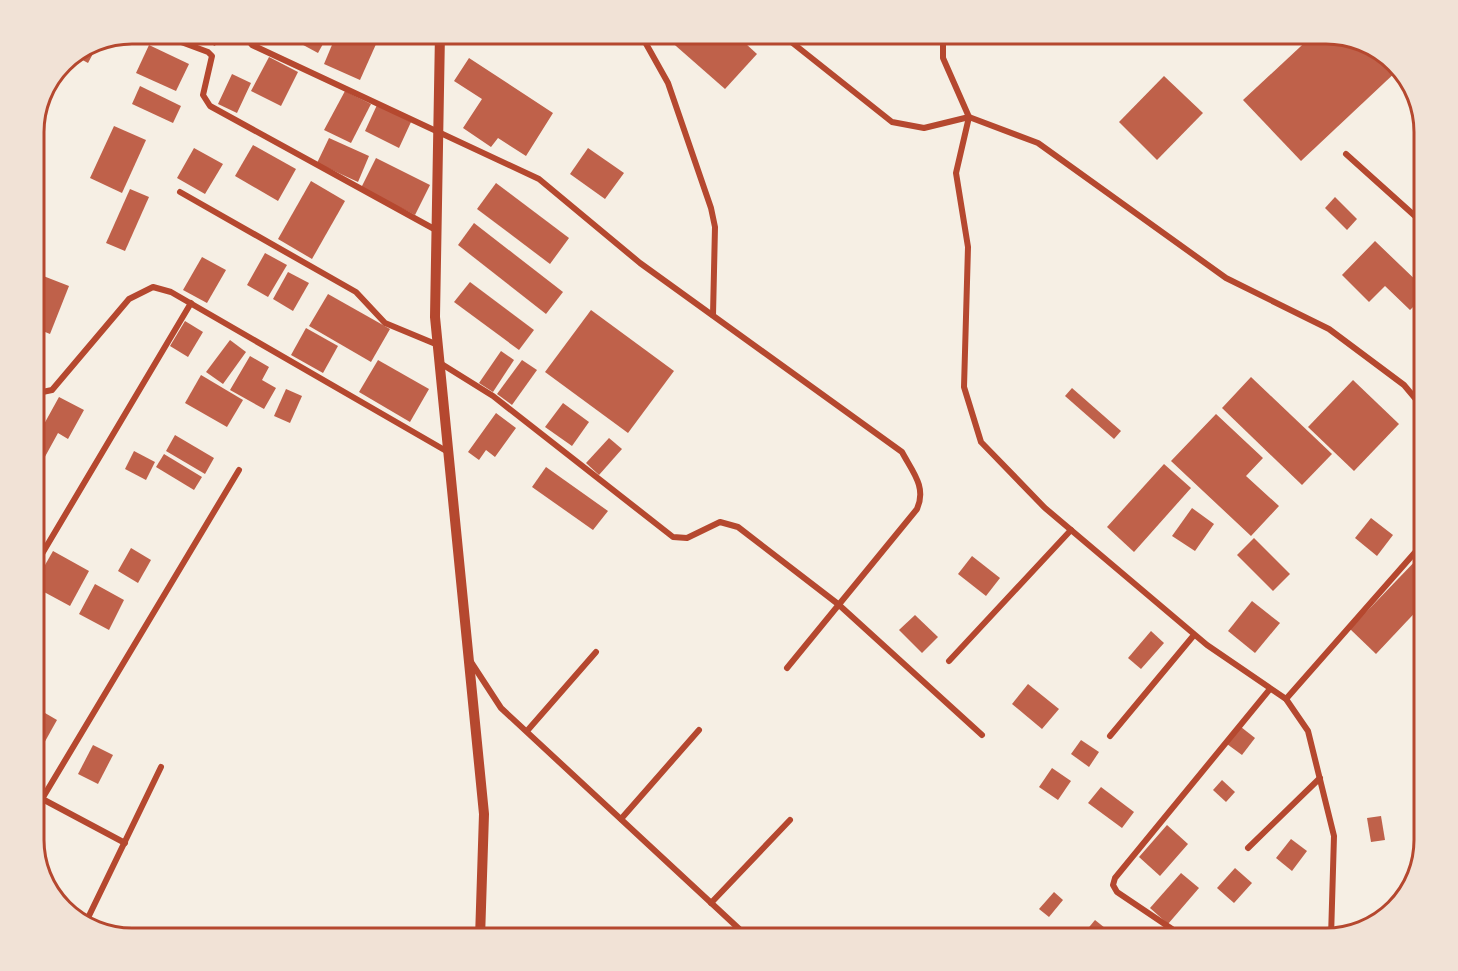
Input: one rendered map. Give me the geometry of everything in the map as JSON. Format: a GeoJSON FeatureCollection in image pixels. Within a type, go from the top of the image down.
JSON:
{"type":"FeatureCollection","features":[{"type":"Feature","properties":{"kind":"street"},"geometry":{"type":"LineString","coordinates":[[187,44],[208,52],[212,56],[203,94],[210,106],[436,230]]}},
{"type":"Feature","properties":{"kind":"street"},"geometry":{"type":"LineString","coordinates":[[251,44],[539,179],[640,263],[896,446],[920,485],[922,493],[917,509],[787,668]]}},
{"type":"Feature","properties":{"kind":"street"},"geometry":{"type":"LineString","coordinates":[[439,44],[435,317],[484,814],[480,928]]}},
{"type":"Feature","properties":{"kind":"street"},"geometry":{"type":"LineString","coordinates":[[647,44],[669,82],[714,218],[713,315]]}},
{"type":"Feature","properties":{"kind":"street"},"geometry":{"type":"LineString","coordinates":[[794,44],[892,122],[924,128],[969,117],[1038,143],[1226,278],[1329,328],[1404,385],[1414,397]]}},
{"type":"Feature","properties":{"kind":"street"},"geometry":{"type":"LineString","coordinates":[[943,44],[943,58],[969,117],[956,173],[968,247],[964,387],[981,442],[1045,508],[1194,635],[1286,699],[1308,731],[1334,836],[1330,928]]}},
{"type":"Feature","properties":{"kind":"street"},"geometry":{"type":"LineString","coordinates":[[1346,154],[1414,215]]}},
{"type":"Feature","properties":{"kind":"street"},"geometry":{"type":"LineString","coordinates":[[180,192],[357,292],[386,323],[438,345]]}},
{"type":"Feature","properties":{"kind":"street"},"geometry":{"type":"LineString","coordinates":[[44,392],[52,390],[129,299],[146,289],[162,289],[191,303],[448,453]]}},
{"type":"Feature","properties":{"kind":"street"},"geometry":{"type":"LineString","coordinates":[[44,550],[191,303]]}},
{"type":"Feature","properties":{"kind":"street"},"geometry":{"type":"LineString","coordinates":[[439,363],[493,396],[673,537],[687,538],[711,524],[729,523],[838,604],[982,735]]}},
{"type":"Feature","properties":{"kind":"street"},"geometry":{"type":"LineString","coordinates":[[44,796],[239,470]]}},
{"type":"Feature","properties":{"kind":"street"},"geometry":{"type":"LineString","coordinates":[[949,661],[1071,530]]}},
{"type":"Feature","properties":{"kind":"street"},"geometry":{"type":"LineString","coordinates":[[1286,699],[1414,554]]}},
{"type":"Feature","properties":{"kind":"street"},"geometry":{"type":"LineString","coordinates":[[1110,736],[1194,635]]}},
{"type":"Feature","properties":{"kind":"street"},"geometry":{"type":"LineString","coordinates":[[527,731],[596,652]]}},
{"type":"Feature","properties":{"kind":"street"},"geometry":{"type":"LineString","coordinates":[[469,659],[501,708],[738,928]]}},
{"type":"Feature","properties":{"kind":"street"},"geometry":{"type":"LineString","coordinates":[[1171,928],[1117,892],[1113,885],[1115,878],[1270,689]]}},
{"type":"Feature","properties":{"kind":"street"},"geometry":{"type":"LineString","coordinates":[[621,819],[699,730]]}},
{"type":"Feature","properties":{"kind":"street"},"geometry":{"type":"LineString","coordinates":[[89,916],[161,767]]}},
{"type":"Feature","properties":{"kind":"street"},"geometry":{"type":"LineString","coordinates":[[1248,848],[1320,778]]}},
{"type":"Feature","properties":{"kind":"street"},"geometry":{"type":"LineString","coordinates":[[44,800],[125,843]]}},
{"type":"Feature","properties":{"kind":"street"},"geometry":{"type":"LineString","coordinates":[[711,903],[790,820]]}},
{"type":"Feature","properties":{"kind":"building"},"geometry":{"type":"Polygon","coordinates":[[[301,44],[323,44],[318,53],[301,44]]]}},
{"type":"Feature","properties":{"kind":"building"},"geometry":{"type":"Polygon","coordinates":[[[332,44],[376,44],[360,80],[324,64],[332,44]]]}},
{"type":"Feature","properties":{"kind":"building"},"geometry":{"type":"Polygon","coordinates":[[[674,44],[746,44],[757,54],[725,89],[674,44]]]}},
{"type":"Feature","properties":{"kind":"building"},"geometry":{"type":"Polygon","coordinates":[[[1303,44],[1338,44],[1355,48],[1375,58],[1393,74],[1301,161],[1243,100],[1303,44]]]}},
{"type":"Feature","properties":{"kind":"building"},"geometry":{"type":"Polygon","coordinates":[[[149,45],[189,64],[176,91],[136,73],[149,45]]]}},
{"type":"Feature","properties":{"kind":"building"},"geometry":{"type":"Polygon","coordinates":[[[94,52],[88,63],[82,60],[94,52]]]}},
{"type":"Feature","properties":{"kind":"building"},"geometry":{"type":"Polygon","coordinates":[[[269,57],[298,72],[281,106],[251,91],[269,57]]]}},
{"type":"Feature","properties":{"kind":"building"},"geometry":{"type":"Polygon","coordinates":[[[469,58],[553,113],[526,156],[498,138],[491,147],[463,128],[482,99],[454,81],[469,58]]]}},
{"type":"Feature","properties":{"kind":"building"},"geometry":{"type":"Polygon","coordinates":[[[232,74],[251,83],[237,113],[218,104],[232,74]]]}},
{"type":"Feature","properties":{"kind":"building"},"geometry":{"type":"Polygon","coordinates":[[[1164,76],[1203,113],[1157,160],[1119,122],[1164,76]]]}},
{"type":"Feature","properties":{"kind":"building"},"geometry":{"type":"Polygon","coordinates":[[[140,86],[181,106],[173,123],[132,104],[140,86]]]}},
{"type":"Feature","properties":{"kind":"building"},"geometry":{"type":"Polygon","coordinates":[[[345,91],[371,104],[351,143],[324,130],[345,91]]]}},
{"type":"Feature","properties":{"kind":"building"},"geometry":{"type":"Polygon","coordinates":[[[377,105],[411,122],[399,148],[365,131],[377,105]]]}},
{"type":"Feature","properties":{"kind":"building"},"geometry":{"type":"Polygon","coordinates":[[[114,126],[146,140],[122,193],[90,178],[114,126]]]}},
{"type":"Feature","properties":{"kind":"building"},"geometry":{"type":"Polygon","coordinates":[[[329,138],[369,156],[358,182],[317,163],[329,138]]]}},
{"type":"Feature","properties":{"kind":"building"},"geometry":{"type":"Polygon","coordinates":[[[253,145],[296,169],[278,201],[235,176],[253,145]]]}},
{"type":"Feature","properties":{"kind":"building"},"geometry":{"type":"Polygon","coordinates":[[[194,148],[223,164],[205,194],[177,178],[194,148]]]}},
{"type":"Feature","properties":{"kind":"building"},"geometry":{"type":"Polygon","coordinates":[[[588,148],[624,173],[605,199],[570,174],[588,148]]]}},
{"type":"Feature","properties":{"kind":"building"},"geometry":{"type":"Polygon","coordinates":[[[376,158],[430,185],[415,215],[361,188],[376,158]]]}},
{"type":"Feature","properties":{"kind":"building"},"geometry":{"type":"Polygon","coordinates":[[[311,181],[345,201],[312,259],[278,239],[311,181]]]}},
{"type":"Feature","properties":{"kind":"building"},"geometry":{"type":"Polygon","coordinates":[[[496,183],[569,238],[550,264],[477,209],[496,183]]]}},
{"type":"Feature","properties":{"kind":"building"},"geometry":{"type":"Polygon","coordinates":[[[130,189],[149,197],[125,251],[106,243],[130,189]]]}},
{"type":"Feature","properties":{"kind":"building"},"geometry":{"type":"Polygon","coordinates":[[[1335,197],[1357,219],[1347,230],[1325,208],[1335,197]]]}},
{"type":"Feature","properties":{"kind":"building"},"geometry":{"type":"Polygon","coordinates":[[[474,223],[563,292],[546,314],[458,245],[474,223]]]}},
{"type":"Feature","properties":{"kind":"building"},"geometry":{"type":"Polygon","coordinates":[[[1375,241],[1414,278],[1414,306],[1410,310],[1385,286],[1369,302],[1342,275],[1375,241]]]}},
{"type":"Feature","properties":{"kind":"building"},"geometry":{"type":"Polygon","coordinates":[[[265,253],[287,265],[268,297],[247,285],[265,253]]]}},
{"type":"Feature","properties":{"kind":"building"},"geometry":{"type":"Polygon","coordinates":[[[202,257],[226,270],[207,303],[183,290],[202,257]]]}},
{"type":"Feature","properties":{"kind":"building"},"geometry":{"type":"Polygon","coordinates":[[[288,272],[309,283],[293,311],[273,299],[288,272]]]}},
{"type":"Feature","properties":{"kind":"building"},"geometry":{"type":"Polygon","coordinates":[[[44,276],[69,286],[50,334],[44,332],[44,276]]]}},
{"type":"Feature","properties":{"kind":"building"},"geometry":{"type":"Polygon","coordinates":[[[470,282],[534,330],[519,350],[454,302],[470,282]]]}},
{"type":"Feature","properties":{"kind":"building"},"geometry":{"type":"Polygon","coordinates":[[[328,294],[390,329],[371,362],[309,326],[328,294]]]}},
{"type":"Feature","properties":{"kind":"building"},"geometry":{"type":"Polygon","coordinates":[[[591,310],[674,371],[628,433],[545,372],[591,310]]]}},
{"type":"Feature","properties":{"kind":"building"},"geometry":{"type":"Polygon","coordinates":[[[185,321],[203,332],[188,357],[170,346],[185,321]]]}},
{"type":"Feature","properties":{"kind":"building"},"geometry":{"type":"Polygon","coordinates":[[[306,328],[338,346],[323,373],[291,355],[306,328]]]}},
{"type":"Feature","properties":{"kind":"building"},"geometry":{"type":"Polygon","coordinates":[[[230,340],[246,352],[223,384],[206,372],[230,340]]]}},
{"type":"Feature","properties":{"kind":"building"},"geometry":{"type":"Polygon","coordinates":[[[501,351],[514,360],[493,392],[479,383],[501,351]]]}},
{"type":"Feature","properties":{"kind":"building"},"geometry":{"type":"Polygon","coordinates":[[[250,356],[269,367],[262,380],[276,388],[264,409],[230,390],[250,356]]]}},
{"type":"Feature","properties":{"kind":"building"},"geometry":{"type":"Polygon","coordinates":[[[378,360],[429,389],[410,422],[359,392],[378,360]]]}},
{"type":"Feature","properties":{"kind":"building"},"geometry":{"type":"Polygon","coordinates":[[[522,360],[537,370],[512,405],[497,394],[522,360]]]}},
{"type":"Feature","properties":{"kind":"building"},"geometry":{"type":"Polygon","coordinates":[[[201,375],[243,400],[227,427],[185,403],[201,375]]]}},
{"type":"Feature","properties":{"kind":"building"},"geometry":{"type":"Polygon","coordinates":[[[1251,377],[1332,454],[1302,485],[1222,408],[1251,377]]]}},
{"type":"Feature","properties":{"kind":"building"},"geometry":{"type":"Polygon","coordinates":[[[1353,380],[1399,424],[1354,471],[1308,427],[1353,380]]]}},
{"type":"Feature","properties":{"kind":"building"},"geometry":{"type":"Polygon","coordinates":[[[1072,388],[1121,431],[1114,439],[1065,396],[1072,388]]]}},
{"type":"Feature","properties":{"kind":"building"},"geometry":{"type":"Polygon","coordinates":[[[286,389],[302,396],[290,423],[274,416],[286,389]]]}},
{"type":"Feature","properties":{"kind":"building"},"geometry":{"type":"Polygon","coordinates":[[[59,397],[84,410],[68,439],[58,433],[44,459],[44,424],[59,397]]]}},
{"type":"Feature","properties":{"kind":"building"},"geometry":{"type":"Polygon","coordinates":[[[563,403],[589,422],[572,446],[545,427],[563,403]]]}},
{"type":"Feature","properties":{"kind":"building"},"geometry":{"type":"Polygon","coordinates":[[[496,413],[516,428],[495,457],[486,450],[479,460],[468,452],[496,413]]]}},
{"type":"Feature","properties":{"kind":"building"},"geometry":{"type":"Polygon","coordinates":[[[1216,414],[1263,458],[1246,476],[1279,506],[1251,536],[1171,461],[1216,414]]]}},
{"type":"Feature","properties":{"kind":"building"},"geometry":{"type":"Polygon","coordinates":[[[175,435],[214,458],[205,474],[166,451],[175,435]]]}},
{"type":"Feature","properties":{"kind":"building"},"geometry":{"type":"Polygon","coordinates":[[[609,438],[622,449],[599,475],[586,463],[609,438]]]}},
{"type":"Feature","properties":{"kind":"building"},"geometry":{"type":"Polygon","coordinates":[[[134,451],[155,462],[146,480],[125,469],[134,451]]]}},
{"type":"Feature","properties":{"kind":"building"},"geometry":{"type":"Polygon","coordinates":[[[164,454],[202,477],[194,490],[156,467],[164,454]]]}},
{"type":"Feature","properties":{"kind":"building"},"geometry":{"type":"Polygon","coordinates":[[[1164,464],[1191,488],[1134,552],[1107,527],[1164,464]]]}},
{"type":"Feature","properties":{"kind":"building"},"geometry":{"type":"Polygon","coordinates":[[[546,467],[608,511],[593,530],[532,487],[546,467]]]}},
{"type":"Feature","properties":{"kind":"building"},"geometry":{"type":"Polygon","coordinates":[[[1192,508],[1214,524],[1195,551],[1172,536],[1192,508]]]}},
{"type":"Feature","properties":{"kind":"building"},"geometry":{"type":"Polygon","coordinates":[[[1371,518],[1393,535],[1377,556],[1355,538],[1371,518]]]}},
{"type":"Feature","properties":{"kind":"building"},"geometry":{"type":"Polygon","coordinates":[[[1254,538],[1290,574],[1273,591],[1237,555],[1254,538]]]}},
{"type":"Feature","properties":{"kind":"building"},"geometry":{"type":"Polygon","coordinates":[[[131,548],[151,560],[138,583],[118,571],[131,548]]]}},
{"type":"Feature","properties":{"kind":"building"},"geometry":{"type":"Polygon","coordinates":[[[53,551],[89,571],[70,606],[44,592],[44,567],[53,551]]]}},
{"type":"Feature","properties":{"kind":"building"},"geometry":{"type":"Polygon","coordinates":[[[972,556],[1000,578],[986,596],[958,574],[972,556]]]}},
{"type":"Feature","properties":{"kind":"building"},"geometry":{"type":"Polygon","coordinates":[[[1414,562],[1414,614],[1376,654],[1350,629],[1414,562]]]}},
{"type":"Feature","properties":{"kind":"building"},"geometry":{"type":"Polygon","coordinates":[[[95,584],[124,600],[109,630],[79,614],[95,584]]]}},
{"type":"Feature","properties":{"kind":"building"},"geometry":{"type":"Polygon","coordinates":[[[1252,601],[1280,623],[1255,653],[1228,631],[1252,601]]]}},
{"type":"Feature","properties":{"kind":"building"},"geometry":{"type":"Polygon","coordinates":[[[915,615],[938,637],[922,653],[899,630],[915,615]]]}},
{"type":"Feature","properties":{"kind":"building"},"geometry":{"type":"Polygon","coordinates":[[[1151,631],[1164,643],[1141,669],[1128,658],[1151,631]]]}},
{"type":"Feature","properties":{"kind":"building"},"geometry":{"type":"Polygon","coordinates":[[[1028,684],[1059,709],[1042,729],[1012,704],[1028,684]]]}},
{"type":"Feature","properties":{"kind":"building"},"geometry":{"type":"Polygon","coordinates":[[[44,712],[57,720],[44,743],[44,712]]]}},
{"type":"Feature","properties":{"kind":"building"},"geometry":{"type":"Polygon","coordinates":[[[1241,727],[1255,738],[1242,755],[1227,744],[1241,727]]]}},
{"type":"Feature","properties":{"kind":"building"},"geometry":{"type":"Polygon","coordinates":[[[1081,740],[1099,752],[1089,767],[1071,754],[1081,740]]]}},
{"type":"Feature","properties":{"kind":"building"},"geometry":{"type":"Polygon","coordinates":[[[93,745],[113,755],[98,784],[78,774],[93,745]]]}},
{"type":"Feature","properties":{"kind":"building"},"geometry":{"type":"Polygon","coordinates":[[[1052,768],[1071,781],[1058,800],[1039,787],[1052,768]]]}},
{"type":"Feature","properties":{"kind":"building"},"geometry":{"type":"Polygon","coordinates":[[[1222,780],[1235,792],[1226,802],[1213,790],[1222,780]]]}},
{"type":"Feature","properties":{"kind":"building"},"geometry":{"type":"Polygon","coordinates":[[[1101,787],[1134,812],[1122,828],[1088,803],[1101,787]]]}},
{"type":"Feature","properties":{"kind":"building"},"geometry":{"type":"Polygon","coordinates":[[[1381,816],[1385,840],[1371,842],[1367,818],[1381,816]]]}},
{"type":"Feature","properties":{"kind":"building"},"geometry":{"type":"Polygon","coordinates":[[[1167,825],[1188,844],[1160,876],[1139,857],[1167,825]]]}},
{"type":"Feature","properties":{"kind":"building"},"geometry":{"type":"Polygon","coordinates":[[[1291,839],[1307,851],[1292,871],[1276,858],[1291,839]]]}},
{"type":"Feature","properties":{"kind":"building"},"geometry":{"type":"Polygon","coordinates":[[[1235,868],[1252,883],[1234,903],[1217,888],[1235,868]]]}},
{"type":"Feature","properties":{"kind":"building"},"geometry":{"type":"Polygon","coordinates":[[[1181,873],[1199,888],[1168,924],[1150,908],[1181,873]]]}},
{"type":"Feature","properties":{"kind":"building"},"geometry":{"type":"Polygon","coordinates":[[[1054,892],[1063,900],[1049,917],[1039,909],[1054,892]]]}},
{"type":"Feature","properties":{"kind":"building"},"geometry":{"type":"Polygon","coordinates":[[[1095,920],[1105,928],[1088,928],[1095,920]]]}}]}
